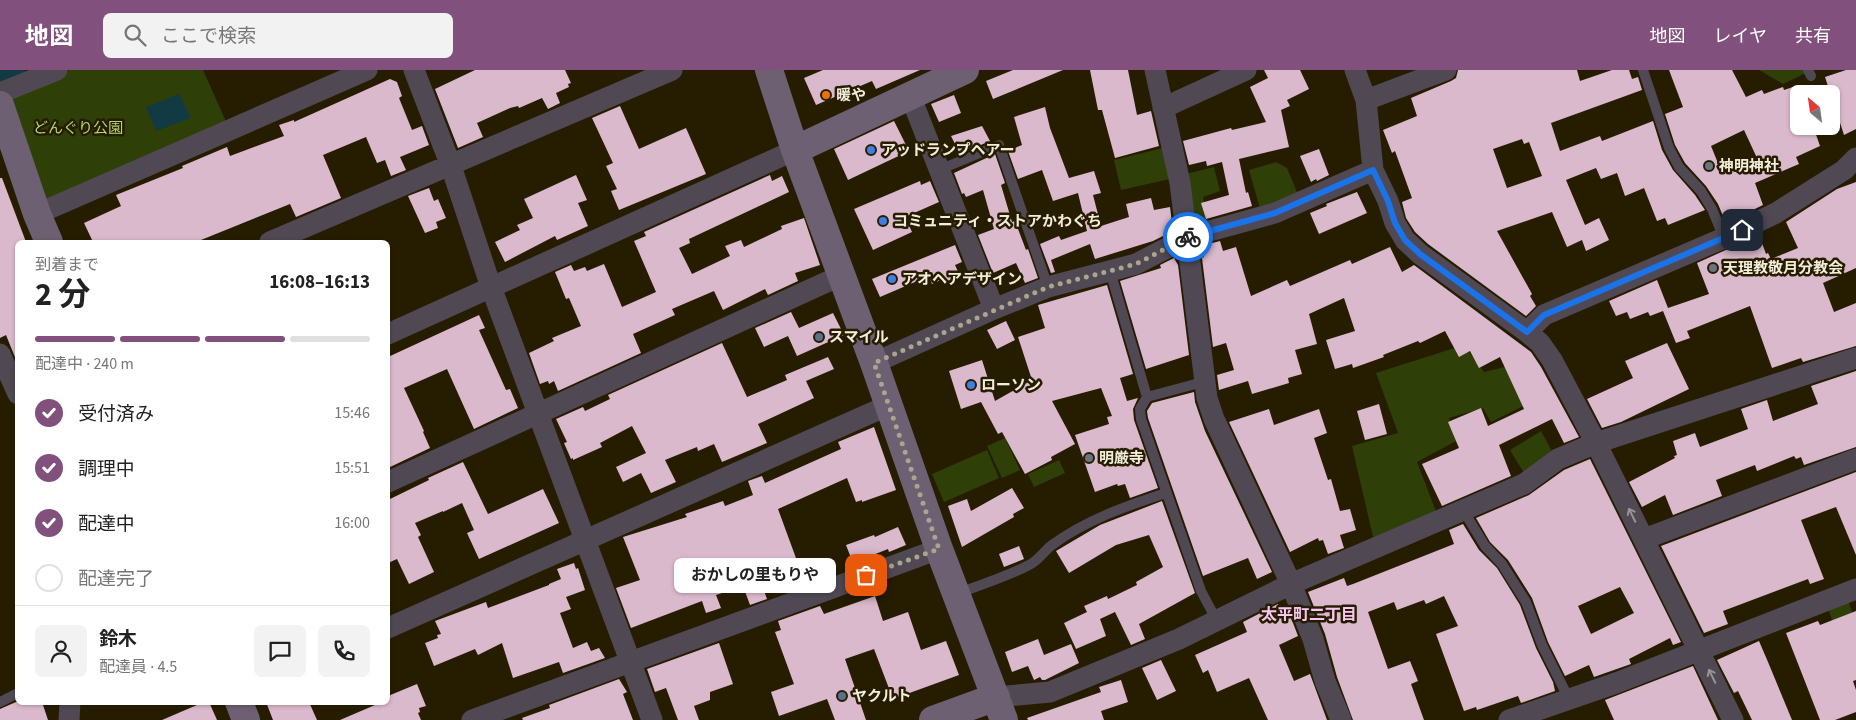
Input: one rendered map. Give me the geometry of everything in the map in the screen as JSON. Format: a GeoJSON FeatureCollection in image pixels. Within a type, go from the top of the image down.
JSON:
{"type":"FeatureCollection","features":[{"type":"Feature","properties":{"kind":"street"},"geometry":{"type":"LineString","coordinates":[[0,93],[58,70]]}},
{"type":"Feature","properties":{"kind":"street"},"geometry":{"type":"LineString","coordinates":[[37,214],[367,70]]}},
{"type":"Feature","properties":{"kind":"street"},"geometry":{"type":"LineString","coordinates":[[414,70],[451,166],[491,287],[652,720]]}},
{"type":"Feature","properties":{"kind":"street"},"geometry":{"type":"LineString","coordinates":[[275,240],[672,70]]}},
{"type":"Feature","properties":{"kind":"street"},"geometry":{"type":"LineString","coordinates":[[769,70],[795,150],[874,363],[939,549],[1000,709]]}},
{"type":"Feature","properties":{"kind":"street"},"geometry":{"type":"LineString","coordinates":[[390,333],[795,150],[965,70]]}},
{"type":"Feature","properties":{"kind":"street"},"geometry":{"type":"LineString","coordinates":[[1155,70],[1180,183],[1206,398],[1291,584],[1312,639],[1325,681],[1341,720]]}},
{"type":"Feature","properties":{"kind":"street"},"geometry":{"type":"LineString","coordinates":[[1163,108],[1246,70]]}},
{"type":"Feature","properties":{"kind":"street"},"geometry":{"type":"LineString","coordinates":[[1356,70],[1366,100],[1373,170],[1388,201],[1395,223],[1405,240],[1420,254],[1527,332],[1540,343],[1552,360],[1596,443],[1733,720]]}},
{"type":"Feature","properties":{"kind":"street"},"geometry":{"type":"LineString","coordinates":[[1366,100],[1446,70]]}},
{"type":"Feature","properties":{"kind":"street"},"geometry":{"type":"LineString","coordinates":[[910,95],[994,309]]}},
{"type":"Feature","properties":{"kind":"street"},"geometry":{"type":"LineString","coordinates":[[0,105],[37,214],[48,240]]}},
{"type":"Feature","properties":{"kind":"street"},"geometry":{"type":"LineString","coordinates":[[1527,332],[1544,315],[1724,238],[1776,213],[1844,170],[1856,158]]}},
{"type":"Feature","properties":{"kind":"street"},"geometry":{"type":"LineString","coordinates":[[874,363],[1048,287],[1136,264],[1188,237],[1275,213],[1373,170]]}},
{"type":"Feature","properties":{"kind":"street"},"geometry":{"type":"LineString","coordinates":[[390,481],[842,275]]}},
{"type":"Feature","properties":{"kind":"street"},"geometry":{"type":"LineString","coordinates":[[0,354],[15,387]]}},
{"type":"Feature","properties":{"kind":"street"},"geometry":{"type":"LineString","coordinates":[[933,720],[1000,709],[1050,692],[1179,639],[1291,584],[1524,484],[1558,459],[1596,443],[1856,358]]}},
{"type":"Feature","properties":{"kind":"street"},"geometry":{"type":"LineString","coordinates":[[390,627],[889,405]]}},
{"type":"Feature","properties":{"kind":"street"},"geometry":{"type":"LineString","coordinates":[[1644,539],[1856,459]]}},
{"type":"Feature","properties":{"kind":"street"},"geometry":{"type":"LineString","coordinates":[[472,720],[939,549]]}},
{"type":"Feature","properties":{"kind":"street"},"geometry":{"type":"LineString","coordinates":[[1509,720],[1616,683],[1698,649],[1856,589]]}},
{"type":"Feature","properties":{"kind":"street"},"geometry":{"type":"LineString","coordinates":[[69,720],[70,705]]}},
{"type":"Feature","properties":{"kind":"street"},"geometry":{"type":"LineString","coordinates":[[240,705],[246,720]]}},
{"type":"Feature","properties":{"kind":"lane"},"geometry":{"type":"LineString","coordinates":[[1643,70],[1669,148],[1678,167],[1701,191],[1712,209],[1724,238]]}},
{"type":"Feature","properties":{"kind":"lane"},"geometry":{"type":"LineString","coordinates":[[939,170],[998,145],[1048,287]]}},
{"type":"Feature","properties":{"kind":"lane"},"geometry":{"type":"LineString","coordinates":[[1110,271],[1147,397]]}},
{"type":"Feature","properties":{"kind":"lane"},"geometry":{"type":"LineString","coordinates":[[1203,382],[1147,397],[1140,409],[1140,419],[1201,591],[1217,621]]}},
{"type":"Feature","properties":{"kind":"lane"},"geometry":{"type":"LineString","coordinates":[[957,594],[1032,564],[1051,546],[1100,517],[1120,508],[1166,493]]}},
{"type":"Feature","properties":{"kind":"lane"},"geometry":{"type":"LineString","coordinates":[[1463,510],[1484,546],[1502,564],[1526,602],[1542,644],[1569,699]]}},
{"type":"Feature","properties":{"kind":"lane"},"geometry":{"type":"LineString","coordinates":[[0,702],[15,694]]}},
{"type":"Feature","properties":{"kind":"green space","name":"どんぐり公園"},"geometry":{"type":"Polygon","coordinates":[[[70,70],[203,70],[228,126],[40,205],[3,97],[70,70]]]}},
{"type":"Feature","properties":{"kind":"green space"},"geometry":{"type":"Polygon","coordinates":[[[1759,70],[1810,70],[1810,71],[1783,84],[1759,70]]]}},
{"type":"Feature","properties":{"kind":"green space"},"geometry":{"type":"Polygon","coordinates":[[[1163,148],[1170,179],[1121,190],[1114,160],[1163,148]]]}},
{"type":"Feature","properties":{"kind":"green space"},"geometry":{"type":"Polygon","coordinates":[[[1276,162],[1287,168],[1299,197],[1261,212],[1249,170],[1276,162]]]}},
{"type":"Feature","properties":{"kind":"green space"},"geometry":{"type":"Polygon","coordinates":[[[1214,167],[1220,191],[1203,197],[1209,225],[1195,228],[1182,175],[1214,167]]]}},
{"type":"Feature","properties":{"kind":"green space"},"geometry":{"type":"Polygon","coordinates":[[[1464,345],[1484,372],[1509,366],[1529,403],[1491,422],[1483,408],[1449,418],[1456,441],[1417,462],[1437,514],[1374,541],[1352,446],[1398,433],[1376,373],[1464,345]]]}},
{"type":"Feature","properties":{"kind":"green space"},"geometry":{"type":"Polygon","coordinates":[[[1541,431],[1554,455],[1524,473],[1510,450],[1541,431]]]}},
{"type":"Feature","properties":{"kind":"green space"},"geometry":{"type":"Polygon","coordinates":[[[1005,438],[1020,470],[1002,478],[987,446],[1005,438]]]}},
{"type":"Feature","properties":{"kind":"green space"},"geometry":{"type":"Polygon","coordinates":[[[987,450],[999,478],[944,502],[932,474],[987,450]]]}},
{"type":"Feature","properties":{"kind":"green space"},"geometry":{"type":"Polygon","coordinates":[[[1059,460],[1065,473],[1034,487],[1028,474],[1059,460]]]}},
{"type":"Feature","properties":{"kind":"green space"},"geometry":{"type":"Polygon","coordinates":[[[1848,601],[1856,622],[1845,654],[1828,609],[1848,601]]]}},
{"type":"Feature","properties":{"kind":"water"},"geometry":{"type":"Polygon","coordinates":[[[179,94],[191,118],[156,131],[146,107],[179,94]]]}},
{"type":"Feature","properties":{"kind":"building"},"geometry":{"type":"Polygon","coordinates":[[[475,70],[565,70],[571,83],[568,84],[569,87],[556,93],[560,103],[548,109],[542,98],[519,108],[518,106],[510,108],[477,123],[483,137],[458,148],[435,89],[475,70]]]}},
{"type":"Feature","properties":{"kind":"building","name":"暖や"},"geometry":{"type":"Polygon","coordinates":[[[823,70],[920,70],[876,89],[872,81],[816,105],[804,78],[823,70]]]}},
{"type":"Feature","properties":{"kind":"building"},"geometry":{"type":"Polygon","coordinates":[[[1013,70],[1063,70],[993,99],[986,81],[1013,70]]]}},
{"type":"Feature","properties":{"kind":"building"},"geometry":{"type":"Polygon","coordinates":[[[1090,70],[1128,70],[1137,115],[1151,111],[1159,146],[1115,158],[1102,110],[1098,110],[1090,70]]]}},
{"type":"Feature","properties":{"kind":"building"},"geometry":{"type":"Polygon","coordinates":[[[1264,70],[1300,70],[1309,89],[1287,100],[1290,106],[1281,110],[1289,147],[1239,159],[1246,193],[1248,192],[1252,206],[1206,219],[1201,203],[1229,195],[1222,162],[1207,166],[1206,161],[1189,165],[1183,141],[1231,128],[1232,130],[1266,122],[1250,87],[1268,78],[1264,70]]]}},
{"type":"Feature","properties":{"kind":"building"},"geometry":{"type":"Polygon","coordinates":[[[1458,70],[1577,70],[1580,81],[1612,70],[1629,70],[1632,79],[1638,77],[1642,90],[1551,123],[1560,151],[1600,136],[1602,141],[1653,121],[1662,150],[1673,170],[1695,195],[1705,210],[1668,225],[1665,218],[1657,221],[1644,188],[1625,196],[1617,173],[1601,179],[1596,168],[1566,180],[1585,225],[1599,218],[1609,240],[1586,251],[1582,240],[1567,247],[1552,212],[1497,231],[1532,294],[1530,296],[1536,306],[1526,316],[1428,244],[1415,232],[1406,218],[1402,202],[1412,198],[1395,151],[1392,153],[1383,130],[1417,116],[1411,98],[1456,78],[1458,70]],[[1522,139],[1493,149],[1507,188],[1542,176],[1529,142],[1524,144],[1522,139]]]}},
{"type":"Feature","properties":{"kind":"building"},"geometry":{"type":"Polygon","coordinates":[[[1669,70],[1732,70],[1746,97],[1762,90],[1764,94],[1783,87],[1784,90],[1790,88],[1790,135],[1816,135],[1820,146],[1796,157],[1799,164],[1755,183],[1763,205],[1726,223],[1718,204],[1706,186],[1685,163],[1675,145],[1665,114],[1683,107],[1669,70]],[[1744,130],[1711,146],[1722,173],[1757,158],[1744,130]]]}},
{"type":"Feature","properties":{"kind":"building"},"geometry":{"type":"Polygon","coordinates":[[[1846,70],[1856,70],[1856,129],[1844,135],[1840,123],[1840,85],[1828,85],[1825,77],[1846,70]]]}},
{"type":"Feature","properties":{"kind":"building"},"geometry":{"type":"Polygon","coordinates":[[[390,79],[397,82],[402,96],[399,98],[412,130],[422,126],[429,145],[400,157],[406,170],[391,176],[385,160],[377,163],[366,137],[323,155],[341,198],[296,217],[290,204],[201,240],[92,240],[84,223],[121,206],[116,195],[183,168],[182,166],[227,147],[230,156],[284,136],[279,125],[294,120],[294,122],[390,79]]]}},
{"type":"Feature","properties":{"kind":"building"},"geometry":{"type":"Polygon","coordinates":[[[954,95],[961,113],[939,122],[931,104],[954,95]]]}},
{"type":"Feature","properties":{"kind":"building"},"geometry":{"type":"Polygon","coordinates":[[[620,106],[639,149],[686,128],[706,174],[619,210],[611,191],[617,189],[606,166],[613,163],[592,118],[620,106]]]}},
{"type":"Feature","properties":{"kind":"building"},"geometry":{"type":"Polygon","coordinates":[[[1045,107],[1050,128],[1069,178],[1094,171],[1101,193],[1093,195],[1101,226],[1129,217],[1126,204],[1151,198],[1154,210],[1170,207],[1173,231],[1153,241],[1095,259],[1090,244],[1051,260],[1055,272],[1051,273],[1040,244],[1059,236],[1061,240],[1087,231],[1078,193],[1053,201],[1042,170],[1018,179],[1008,151],[1022,145],[1014,117],[1045,107]]]}},
{"type":"Feature","properties":{"kind":"building","name":"アッドランプヘアー"},"geometry":{"type":"Polygon","coordinates":[[[894,121],[909,151],[848,180],[834,149],[894,121]]]}},
{"type":"Feature","properties":{"kind":"building"},"geometry":{"type":"Polygon","coordinates":[[[982,126],[990,141],[960,154],[951,136],[982,126]]]}},
{"type":"Feature","properties":{"kind":"building"},"geometry":{"type":"Polygon","coordinates":[[[1319,149],[1329,175],[1311,182],[1300,156],[1319,149]]]}},
{"type":"Feature","properties":{"kind":"building"},"geometry":{"type":"Polygon","coordinates":[[[995,154],[1005,183],[1001,185],[1012,222],[1015,221],[1026,250],[1028,249],[1038,278],[1025,283],[1016,263],[993,273],[978,235],[994,229],[983,190],[966,197],[964,193],[962,194],[954,173],[995,154]]]}},
{"type":"Feature","properties":{"kind":"building"},"geometry":{"type":"Polygon","coordinates":[[[576,175],[587,200],[578,203],[588,226],[557,240],[555,236],[505,262],[495,242],[520,230],[517,225],[533,218],[524,199],[576,175]]]}},
{"type":"Feature","properties":{"kind":"building"},"geometry":{"type":"Polygon","coordinates":[[[770,175],[772,181],[782,176],[789,192],[689,239],[690,243],[679,248],[692,274],[730,256],[725,246],[741,240],[744,247],[782,229],[781,226],[804,218],[820,265],[795,273],[798,281],[768,295],[765,289],[723,310],[714,291],[672,309],[675,315],[633,334],[641,353],[558,391],[554,381],[549,384],[548,381],[540,384],[529,353],[554,341],[552,338],[581,326],[569,298],[566,299],[555,272],[571,265],[574,271],[585,267],[587,271],[604,264],[622,307],[656,292],[634,241],[646,236],[644,232],[770,175]]]}},
{"type":"Feature","properties":{"kind":"building"},"geometry":{"type":"Polygon","coordinates":[[[0,178],[2,178],[25,240],[15,240],[15,357],[6,335],[0,338],[0,178]]]}},
{"type":"Feature","properties":{"kind":"building","name":"コミュニティ・ストアかわぐち"},"geometry":{"type":"Polygon","coordinates":[[[920,181],[921,185],[930,181],[939,202],[905,217],[912,232],[873,250],[854,209],[920,181]]]}},
{"type":"Feature","properties":{"kind":"building"},"geometry":{"type":"Polygon","coordinates":[[[1856,182],[1856,268],[1823,283],[1834,312],[1856,303],[1856,346],[1803,362],[1801,358],[1772,368],[1750,306],[1687,331],[1690,338],[1676,343],[1663,311],[1650,316],[1648,312],[1630,319],[1627,312],[1616,316],[1609,301],[1657,280],[1668,308],[1709,294],[1697,263],[1759,235],[1766,254],[1768,253],[1771,259],[1798,248],[1786,222],[1837,189],[1856,182]]]}},
{"type":"Feature","properties":{"kind":"building"},"geometry":{"type":"Polygon","coordinates":[[[429,188],[434,201],[438,199],[446,218],[436,222],[438,228],[425,233],[408,196],[429,188]]]}},
{"type":"Feature","properties":{"kind":"building"},"geometry":{"type":"Polygon","coordinates":[[[1357,192],[1367,213],[1319,234],[1310,213],[1327,206],[1326,204],[1357,192]]]}},
{"type":"Feature","properties":{"kind":"building"},"geometry":{"type":"Polygon","coordinates":[[[1220,241],[1223,251],[1236,247],[1251,296],[1287,280],[1290,286],[1350,260],[1352,264],[1390,247],[1402,272],[1414,265],[1531,352],[1579,437],[1564,443],[1552,419],[1499,445],[1511,476],[1442,506],[1422,464],[1459,448],[1448,422],[1481,408],[1488,426],[1524,409],[1500,357],[1479,368],[1470,351],[1459,357],[1445,331],[1420,343],[1418,341],[1383,355],[1384,357],[1353,368],[1352,364],[1335,369],[1326,340],[1355,331],[1344,298],[1309,314],[1317,344],[1295,350],[1302,374],[1288,378],[1289,383],[1252,394],[1248,381],[1219,390],[1217,375],[1234,370],[1226,343],[1213,347],[1202,258],[1204,257],[1201,246],[1220,241]]]}},
{"type":"Feature","properties":{"kind":"building"},"geometry":{"type":"Polygon","coordinates":[[[955,245],[962,262],[955,265],[960,276],[945,282],[943,279],[932,284],[929,276],[880,297],[872,279],[955,245]]]}},
{"type":"Feature","properties":{"kind":"building"},"geometry":{"type":"Polygon","coordinates":[[[1174,258],[1178,265],[1189,355],[1146,369],[1120,281],[1161,268],[1160,265],[1174,258]]]}},
{"type":"Feature","properties":{"kind":"building"},"geometry":{"type":"Polygon","coordinates":[[[1107,285],[1133,374],[1120,378],[1127,401],[1138,398],[1133,409],[1134,420],[1158,488],[1130,498],[1125,484],[1118,486],[1117,484],[1095,492],[1075,435],[1109,424],[1107,417],[1112,416],[1101,388],[1052,401],[1075,444],[1051,457],[1052,460],[1025,474],[1002,432],[998,434],[981,402],[961,409],[949,371],[982,360],[995,401],[1032,380],[1018,337],[1045,328],[1038,305],[1107,285]]]}},
{"type":"Feature","properties":{"kind":"building"},"geometry":{"type":"Polygon","coordinates":[[[791,312],[799,328],[833,313],[844,335],[797,356],[788,336],[764,347],[755,328],[791,312]]]}},
{"type":"Feature","properties":{"kind":"building"},"geometry":{"type":"Polygon","coordinates":[[[479,315],[485,328],[479,330],[506,390],[510,389],[518,408],[474,429],[447,369],[404,388],[430,448],[390,467],[390,356],[479,315]]]}},
{"type":"Feature","properties":{"kind":"building"},"geometry":{"type":"Polygon","coordinates":[[[1006,321],[1015,340],[997,349],[987,330],[1006,321]]]}},
{"type":"Feature","properties":{"kind":"building"},"geometry":{"type":"Polygon","coordinates":[[[722,343],[747,397],[787,380],[785,375],[828,357],[834,369],[806,381],[814,398],[758,424],[767,443],[722,462],[714,444],[698,451],[697,447],[665,460],[676,482],[651,493],[641,473],[623,482],[616,467],[646,453],[632,426],[600,443],[602,447],[573,460],[573,458],[571,459],[564,443],[567,442],[556,419],[583,407],[585,411],[610,399],[608,395],[722,343]]]}},
{"type":"Feature","properties":{"kind":"building"},"geometry":{"type":"Polygon","coordinates":[[[1667,343],[1689,389],[1621,422],[1602,428],[1587,399],[1633,378],[1625,361],[1667,343]]]}},
{"type":"Feature","properties":{"kind":"building"},"geometry":{"type":"Polygon","coordinates":[[[1856,371],[1856,447],[1804,465],[1801,457],[1796,459],[1794,456],[1757,471],[1755,465],[1716,480],[1722,496],[1673,515],[1665,495],[1642,507],[1629,482],[1675,458],[1674,456],[1677,455],[1673,441],[1695,433],[1700,447],[1748,429],[1741,409],[1767,400],[1773,421],[1818,404],[1811,386],[1856,371]]]}},
{"type":"Feature","properties":{"kind":"building"},"geometry":{"type":"Polygon","coordinates":[[[1194,392],[1195,402],[1205,431],[1272,572],[1257,579],[1248,558],[1203,576],[1148,418],[1147,411],[1152,403],[1194,392]]]}},
{"type":"Feature","properties":{"kind":"building"},"geometry":{"type":"Polygon","coordinates":[[[1379,404],[1387,434],[1365,440],[1357,411],[1379,404]]]}},
{"type":"Feature","properties":{"kind":"building"},"geometry":{"type":"Polygon","coordinates":[[[1269,409],[1274,425],[1319,409],[1327,433],[1314,438],[1328,480],[1331,479],[1340,511],[1350,509],[1356,530],[1340,535],[1344,548],[1328,554],[1323,540],[1319,541],[1318,538],[1290,552],[1229,422],[1269,409]]]}},
{"type":"Feature","properties":{"kind":"building"},"geometry":{"type":"Polygon","coordinates":[[[874,427],[896,490],[862,502],[862,500],[856,502],[847,478],[778,509],[800,569],[770,580],[770,582],[762,585],[767,599],[750,605],[743,586],[716,595],[721,608],[706,613],[702,601],[631,628],[616,588],[640,580],[623,537],[687,517],[685,514],[723,501],[725,506],[753,495],[748,481],[762,476],[765,483],[841,449],[838,442],[874,427]]]}},
{"type":"Feature","properties":{"kind":"building"},"geometry":{"type":"Polygon","coordinates":[[[1590,459],[1681,642],[1673,645],[1670,638],[1629,659],[1631,664],[1594,677],[1589,665],[1565,676],[1548,642],[1532,598],[1508,560],[1490,542],[1476,518],[1529,495],[1564,470],[1590,459]],[[1620,587],[1578,606],[1591,634],[1634,613],[1620,587]]]}},
{"type":"Feature","properties":{"kind":"building"},"geometry":{"type":"Polygon","coordinates":[[[463,462],[488,514],[543,489],[559,523],[479,559],[467,533],[474,530],[462,503],[415,523],[421,535],[418,537],[434,572],[409,584],[397,559],[390,562],[390,499],[429,480],[428,478],[463,462]]]}},
{"type":"Feature","properties":{"kind":"building"},"geometry":{"type":"Polygon","coordinates":[[[1856,472],[1856,555],[1836,507],[1801,520],[1824,579],[1810,584],[1808,579],[1723,611],[1728,624],[1704,633],[1661,546],[1856,472]]]}},
{"type":"Feature","properties":{"kind":"building"},"geometry":{"type":"Polygon","coordinates":[[[1012,488],[1024,508],[1013,514],[1014,517],[962,547],[948,506],[967,499],[971,511],[1012,488]]]}},
{"type":"Feature","properties":{"kind":"building"},"geometry":{"type":"Polygon","coordinates":[[[1162,501],[1195,593],[1139,624],[1145,639],[1131,645],[1115,612],[1100,619],[1106,636],[1076,649],[1064,623],[1087,612],[1084,606],[1107,596],[1108,599],[1137,585],[1136,582],[1163,567],[1149,535],[1116,545],[1069,573],[1056,551],[1100,525],[1162,501]]]}},
{"type":"Feature","properties":{"kind":"building"},"geometry":{"type":"Polygon","coordinates":[[[1463,524],[1479,550],[1497,568],[1520,605],[1536,648],[1553,682],[1555,691],[1521,703],[1518,696],[1477,710],[1476,707],[1464,711],[1436,634],[1458,626],[1444,596],[1426,604],[1424,600],[1397,610],[1394,602],[1368,612],[1388,669],[1410,661],[1418,681],[1411,684],[1424,720],[1353,720],[1337,677],[1325,634],[1308,592],[1344,578],[1347,586],[1454,544],[1449,530],[1463,524]]]}},
{"type":"Feature","properties":{"kind":"building"},"geometry":{"type":"Polygon","coordinates":[[[898,527],[906,545],[889,552],[888,549],[853,563],[846,545],[874,535],[875,537],[898,527]]]}},
{"type":"Feature","properties":{"kind":"building"},"geometry":{"type":"Polygon","coordinates":[[[1019,546],[1024,559],[1004,567],[999,554],[1019,546]]]}},
{"type":"Feature","properties":{"kind":"building"},"geometry":{"type":"Polygon","coordinates":[[[574,563],[576,569],[578,568],[585,590],[566,597],[571,609],[560,613],[573,648],[587,642],[591,651],[599,648],[605,658],[563,673],[559,662],[513,678],[502,643],[478,655],[475,649],[434,666],[425,643],[438,638],[437,635],[441,634],[435,621],[486,602],[488,608],[549,585],[561,579],[557,569],[574,563]]]}},
{"type":"Feature","properties":{"kind":"building"},"geometry":{"type":"Polygon","coordinates":[[[875,596],[883,621],[908,612],[921,650],[946,641],[959,675],[893,699],[874,649],[845,659],[866,720],[835,720],[827,699],[779,716],[771,692],[794,684],[775,632],[781,630],[778,621],[820,606],[824,614],[875,596]]]}},
{"type":"Feature","properties":{"kind":"building"},"geometry":{"type":"Polygon","coordinates":[[[1278,604],[1282,613],[1288,610],[1298,636],[1279,645],[1294,681],[1310,674],[1327,720],[1268,720],[1249,678],[1217,692],[1208,670],[1203,673],[1195,655],[1247,632],[1243,622],[1278,604]]]}},
{"type":"Feature","properties":{"kind":"building"},"geometry":{"type":"Polygon","coordinates":[[[1856,611],[1856,680],[1853,681],[1856,690],[1856,712],[1835,720],[1820,720],[1786,633],[1818,621],[1820,625],[1856,611]]]}},
{"type":"Feature","properties":{"kind":"building"},"geometry":{"type":"Polygon","coordinates":[[[1038,639],[1044,655],[1071,644],[1079,663],[1045,680],[1042,680],[1040,677],[1034,680],[1028,666],[1012,672],[1005,652],[1038,639]]]}},
{"type":"Feature","properties":{"kind":"building"},"geometry":{"type":"Polygon","coordinates":[[[1759,641],[1792,720],[1752,720],[1738,691],[1734,693],[1717,660],[1759,641]]]}},
{"type":"Feature","properties":{"kind":"building"},"geometry":{"type":"Polygon","coordinates":[[[719,643],[733,684],[710,692],[710,700],[694,706],[699,720],[678,720],[666,688],[655,692],[647,669],[719,643]]]}},
{"type":"Feature","properties":{"kind":"building"},"geometry":{"type":"Polygon","coordinates":[[[1161,660],[1176,691],[1157,700],[1142,668],[1161,660]]]}},
{"type":"Feature","properties":{"kind":"building"},"geometry":{"type":"Polygon","coordinates":[[[1693,666],[1718,720],[1614,720],[1605,700],[1693,666]]]}},
{"type":"Feature","properties":{"kind":"building"},"geometry":{"type":"Polygon","coordinates":[[[619,679],[627,692],[623,694],[633,720],[523,720],[522,718],[550,708],[549,705],[619,679]]]}},
{"type":"Feature","properties":{"kind":"building"},"geometry":{"type":"Polygon","coordinates":[[[1121,680],[1128,702],[1101,711],[1104,720],[1028,720],[1027,718],[1101,692],[1099,687],[1121,680]]]}},
{"type":"Feature","properties":{"kind":"building"},"geometry":{"type":"Polygon","coordinates":[[[417,684],[426,706],[419,708],[420,712],[418,713],[421,720],[340,720],[375,705],[390,705],[390,695],[417,684]]]}},
{"type":"Feature","properties":{"kind":"building"},"geometry":{"type":"Polygon","coordinates":[[[15,702],[15,705],[43,705],[48,720],[0,720],[0,709],[15,702]]]}},
{"type":"Feature","properties":{"kind":"building"},"geometry":{"type":"Polygon","coordinates":[[[197,705],[210,705],[217,720],[162,720],[197,705]]]}},
{"type":"Feature","properties":{"kind":"building"},"geometry":{"type":"Polygon","coordinates":[[[267,705],[310,705],[317,720],[273,720],[267,705]]]}},
{"type":"Feature","properties":{"kind":"waterway"},"geometry":{"type":"LineString","coordinates":[[0,74],[8,70]]}},
{"type":"Feature","properties":{"kind":"way so far"},"geometry":{"type":"LineString","coordinates":[[866,575],[939,549],[874,363],[1048,287],[1136,264],[1188,237]]}},
{"type":"Feature","properties":{"kind":"place","name":"暖や"},"geometry":{"type":"Point","coordinates":[826,95]}},
{"type":"Feature","properties":{"kind":"place","name":"アッドランプヘアー"},"geometry":{"type":"Point","coordinates":[871,150]}},
{"type":"Feature","properties":{"kind":"place","name":"神明神社"},"geometry":{"type":"Point","coordinates":[1709,166]}},
{"type":"Feature","properties":{"kind":"place","name":"コミュニティ・ストアかわぐち"},"geometry":{"type":"Point","coordinates":[883,221]}},
{"type":"Feature","properties":{"kind":"place","name":"天理教敬月分教会"},"geometry":{"type":"Point","coordinates":[1713,268]}},
{"type":"Feature","properties":{"kind":"place","name":"アオヘアデザイン"},"geometry":{"type":"Point","coordinates":[892,279]}},
{"type":"Feature","properties":{"kind":"place","name":"スマイル"},"geometry":{"type":"Point","coordinates":[819,337]}},
{"type":"Feature","properties":{"kind":"place","name":"ローソン"},"geometry":{"type":"Point","coordinates":[971,385]}},
{"type":"Feature","properties":{"kind":"place","name":"明厳寺"},"geometry":{"type":"Point","coordinates":[1089,458]}},
{"type":"Feature","properties":{"kind":"place","name":"おかしの里もりや"},"geometry":{"type":"Point","coordinates":[866,575]}},
{"type":"Feature","properties":{"kind":"place","name":"ヤクルト"},"geometry":{"type":"Point","coordinates":[842,696]}},
{"type":"Feature","properties":{"kind":"district","name":"太平町二丁目"},"geometry":{"type":"Point","coordinates":[1309,615]}},
{"type":"Feature","properties":{"kind":"route"},"geometry":{"type":"LineString","coordinates":[[1188,237],[1275,213],[1373,170],[1388,201],[1395,223],[1405,240],[1420,254],[1527,332],[1544,315],[1742,230]]}}]}
